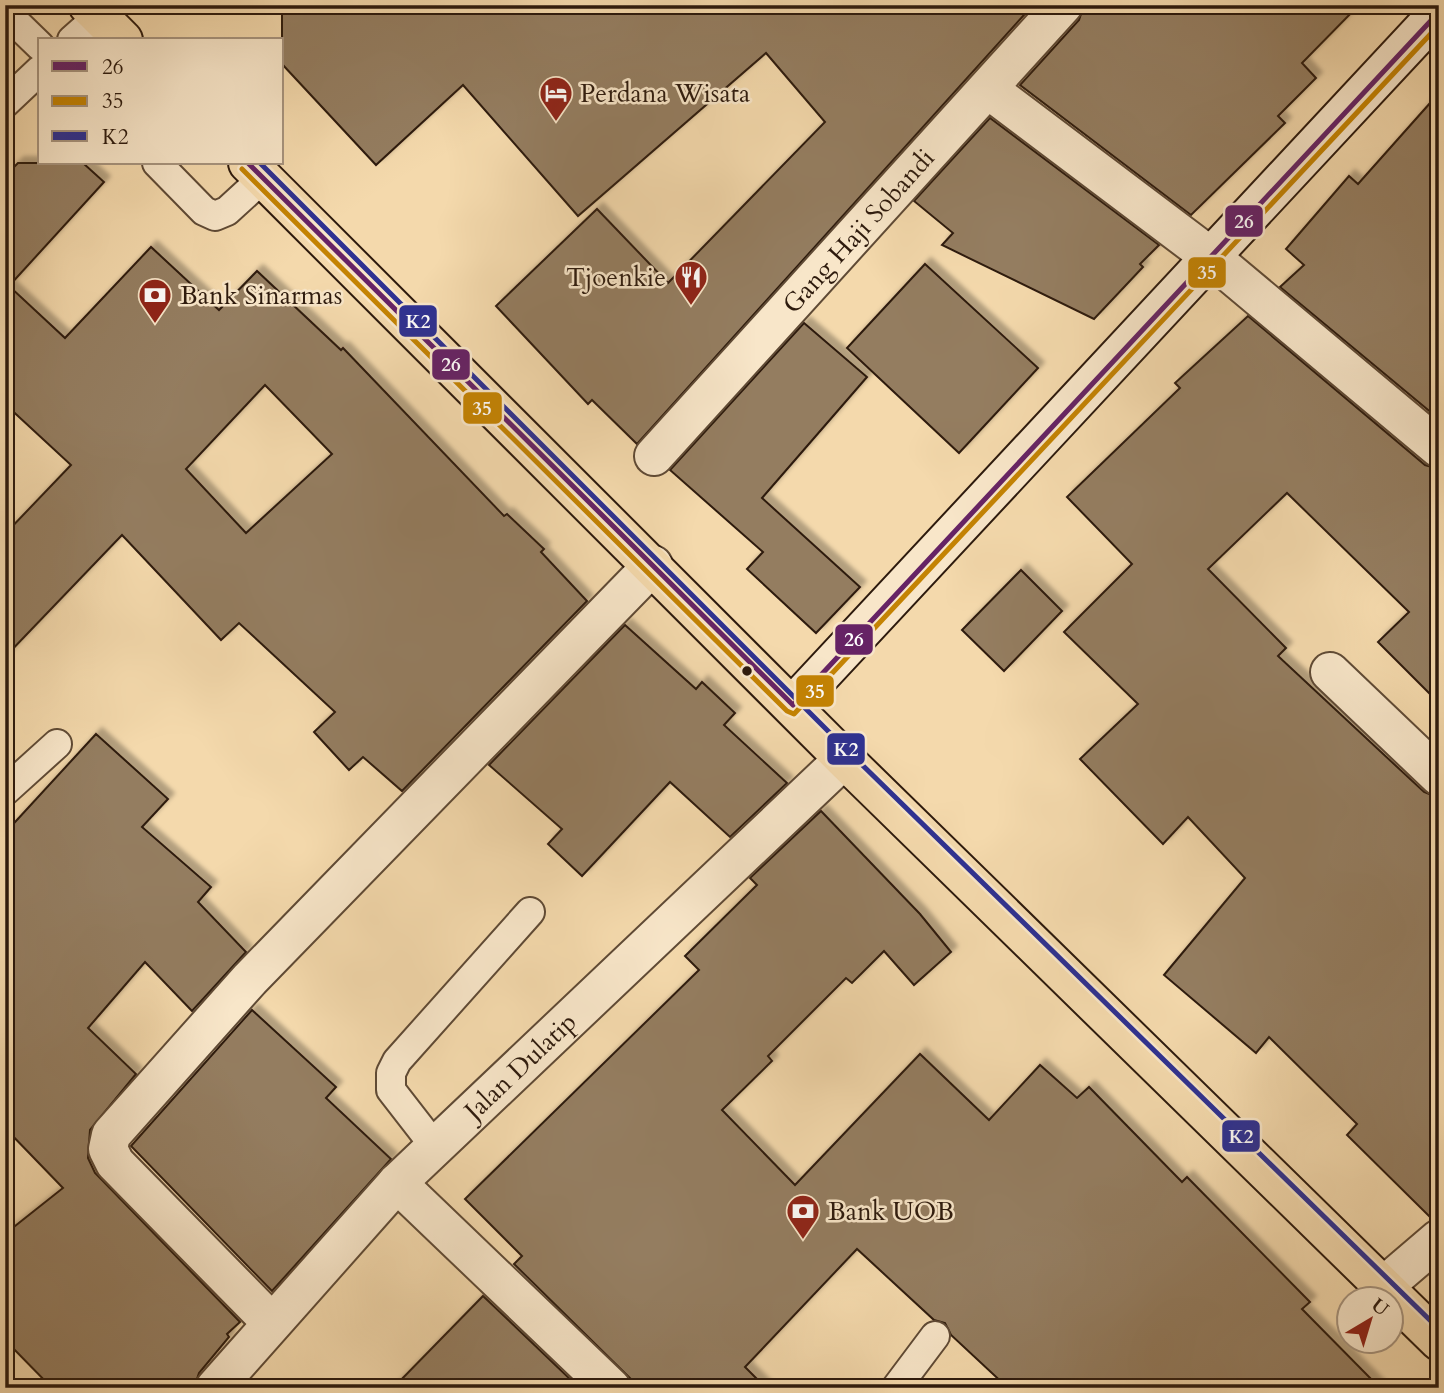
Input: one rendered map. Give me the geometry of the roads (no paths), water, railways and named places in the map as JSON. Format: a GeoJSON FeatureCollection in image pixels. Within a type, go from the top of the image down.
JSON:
{"type":"FeatureCollection","features":[{"type":"Feature","properties":{"kind":"main road"},"geometry":{"type":"LineString","coordinates":[[255,170],[653,565],[844,759],[1382,1284]]}},
{"type":"Feature","properties":{"kind":"main road"},"geometry":{"type":"LineString","coordinates":[[1406,1308],[1439,1341]]}},
{"type":"Feature","properties":{"kind":"street","name":"Gang Haji Sobandi"},"geometry":{"type":"LineString","coordinates":[[654,456],[1063,5]]}},
{"type":"Feature","properties":{"kind":"street"},"geometry":{"type":"LineString","coordinates":[[793,705],[1439,12]]}},
{"type":"Feature","properties":{"kind":"street"},"geometry":{"type":"LineString","coordinates":[[988,89],[1212,258],[1439,448]]}},
{"type":"Feature","properties":{"kind":"street"},"geometry":{"type":"LineString","coordinates":[[271,1322],[115,1163],[108,1149],[111,1135],[250,979],[653,565]]}},
{"type":"Feature","properties":{"kind":"street"},"geometry":{"type":"LineString","coordinates":[[1330,672],[1439,776]]}},
{"type":"Feature","properties":{"kind":"street","name":"Jalan Dulatip"},"geometry":{"type":"LineString","coordinates":[[215,1388],[271,1322],[397,1184],[844,759]]}},
{"type":"Feature","properties":{"kind":"street"},"geometry":{"type":"LineString","coordinates":[[397,1184],[611,1388]]}},
{"type":"Feature","properties":{"kind":"street"},"geometry":{"type":"LineString","coordinates":[[1386,1284],[1439,1239]]}},
{"type":"Feature","properties":{"kind":"lane"},"geometry":{"type":"LineString","coordinates":[[5,12],[38,44]]}},
{"type":"Feature","properties":{"kind":"lane"},"geometry":{"type":"LineString","coordinates":[[5,103],[38,72]]}},
{"type":"Feature","properties":{"kind":"lane"},"geometry":{"type":"LineString","coordinates":[[158,164],[204,211],[215,216],[227,211],[255,170]]}},
{"type":"Feature","properties":{"kind":"lane"},"geometry":{"type":"LineString","coordinates":[[5,791],[57,744]]}},
{"type":"Feature","properties":{"kind":"lane"},"geometry":{"type":"LineString","coordinates":[[436,1148],[391,1090],[391,1073],[397,1061],[530,912]]}},
{"type":"Feature","properties":{"kind":"lane"},"geometry":{"type":"LineString","coordinates":[[896,1388],[935,1336]]}},
{"type":"Feature","properties":{"kind":"place","name":"Perdana Wisata"},"geometry":{"type":"Point","coordinates":[556,123]}},
{"type":"Feature","properties":{"kind":"place","name":"Tjoenkie"},"geometry":{"type":"Point","coordinates":[691,307]}},
{"type":"Feature","properties":{"kind":"place","name":"Bank Sinarmas"},"geometry":{"type":"Point","coordinates":[155,325]}},
{"type":"Feature","properties":{"kind":"place","name":"Bank UOB"},"geometry":{"type":"Point","coordinates":[803,1241]}}]}
